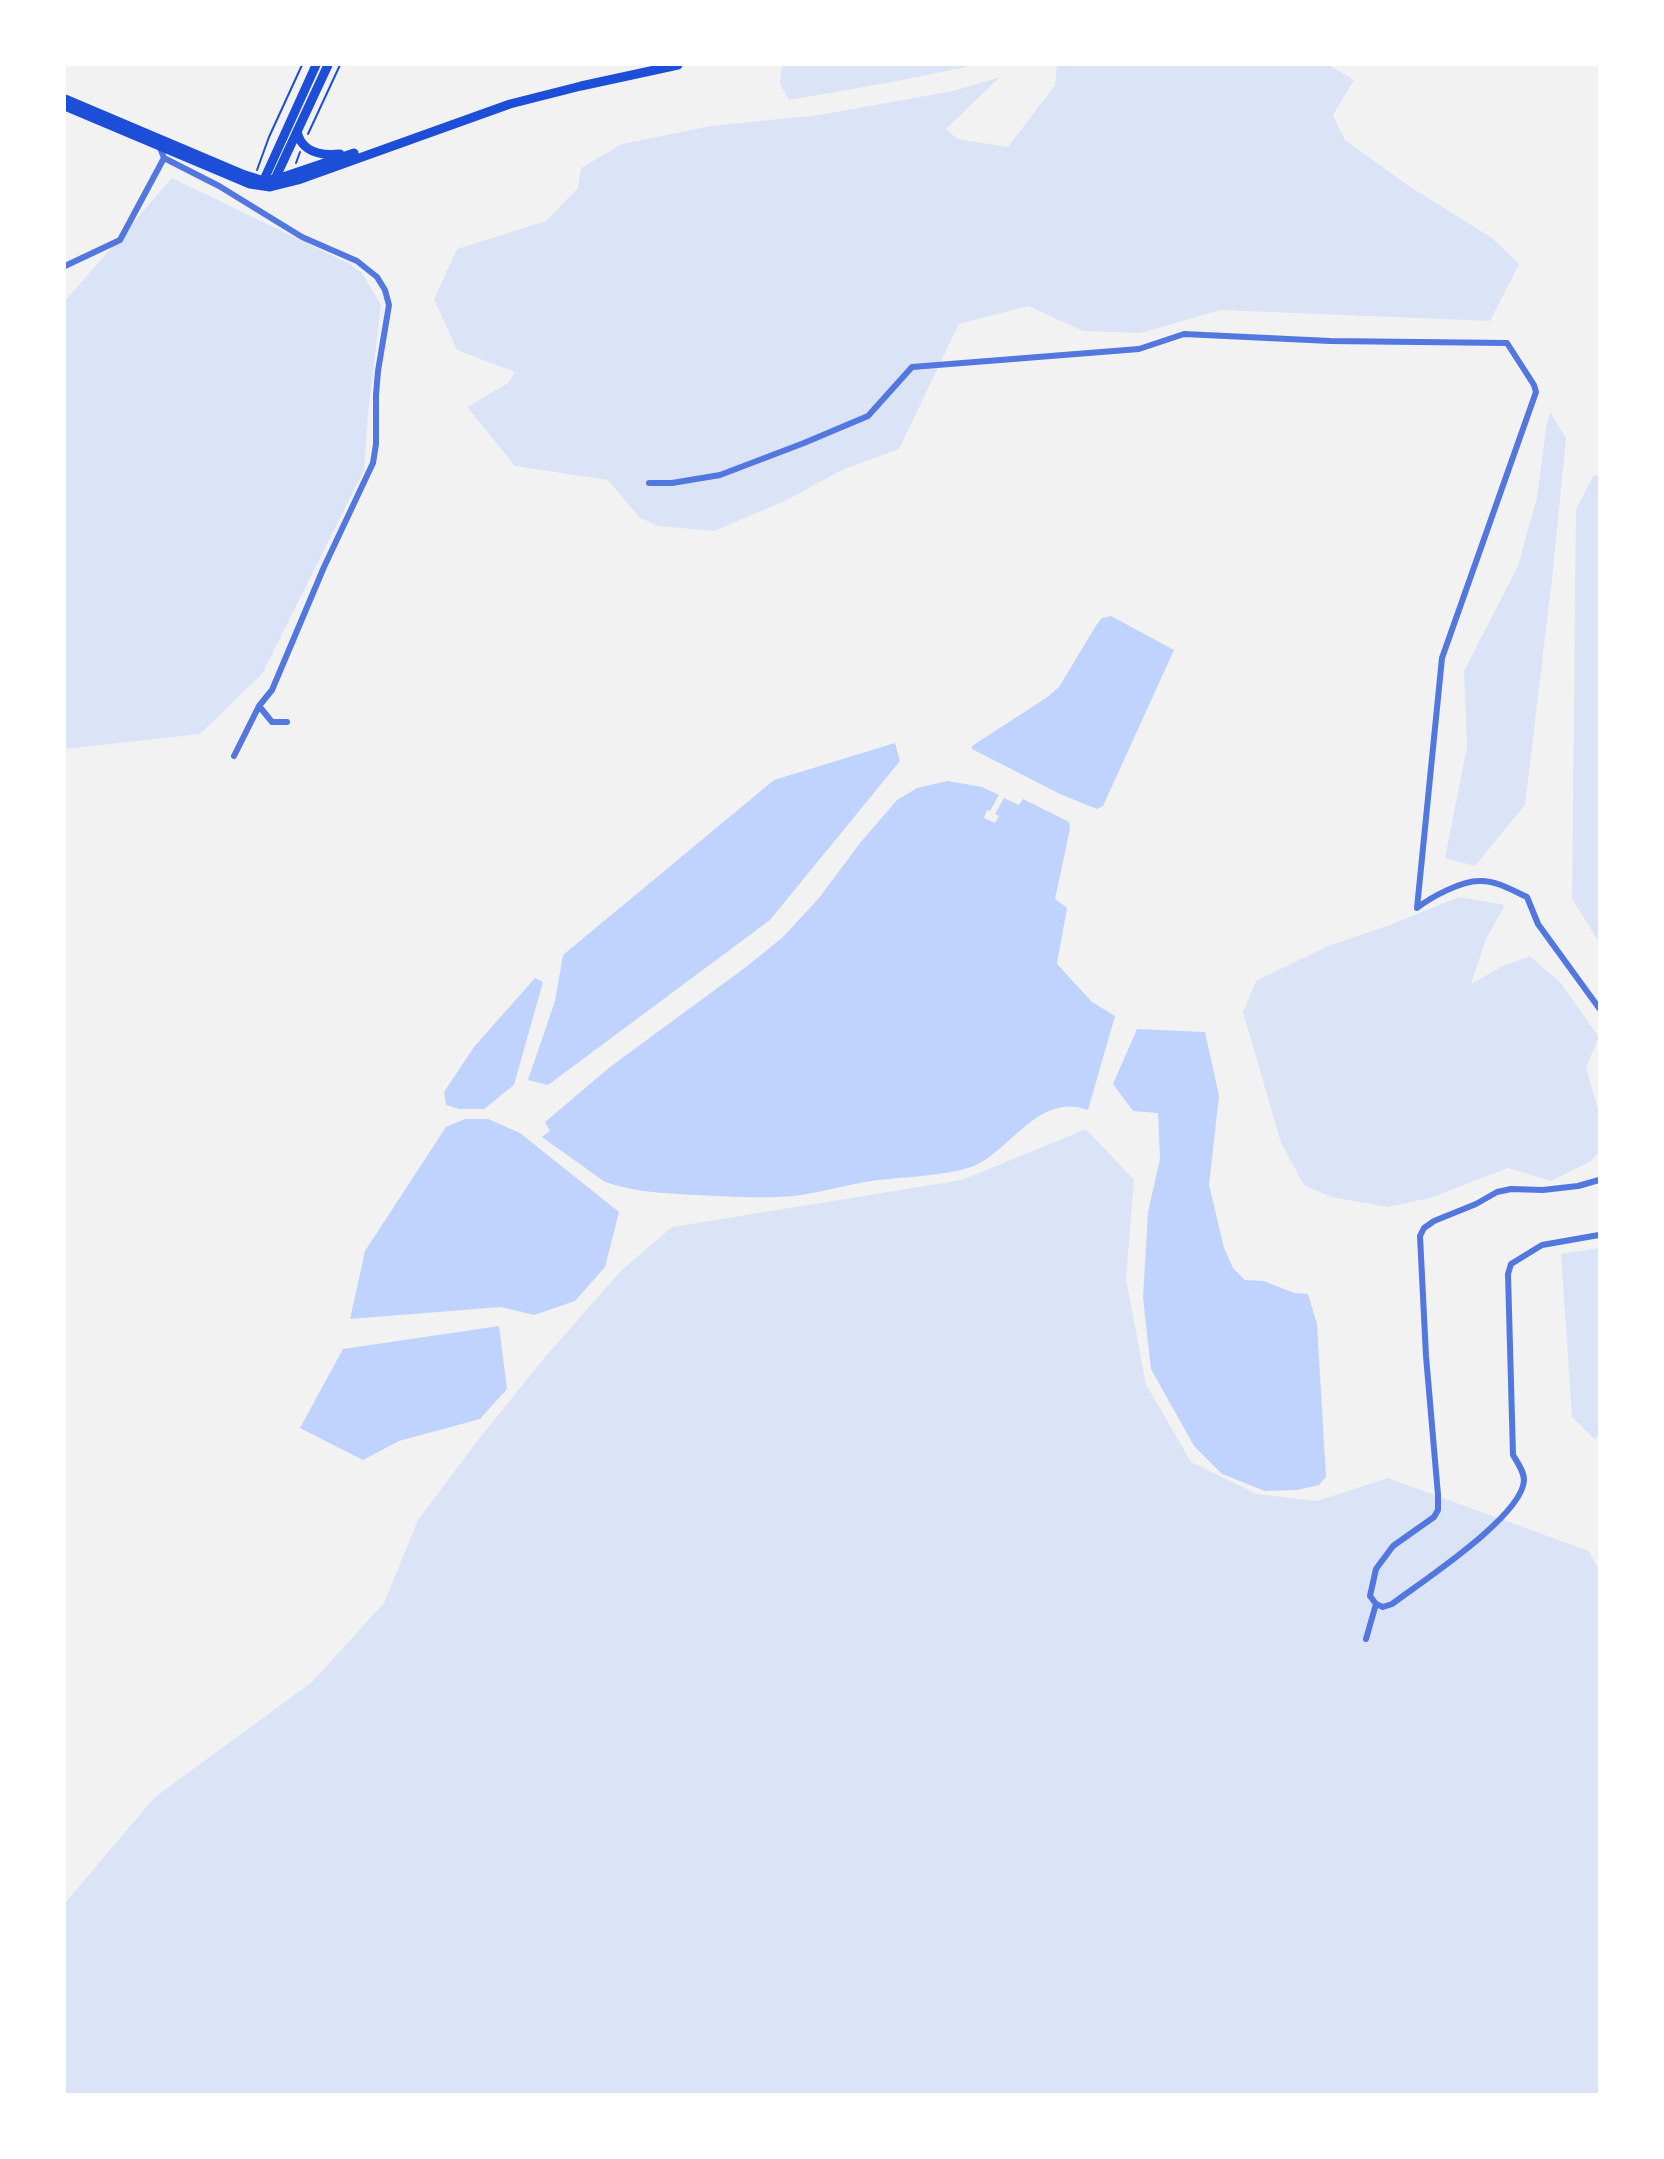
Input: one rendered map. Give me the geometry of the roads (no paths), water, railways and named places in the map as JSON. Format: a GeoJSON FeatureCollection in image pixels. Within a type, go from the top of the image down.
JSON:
{"type":"FeatureCollection","features":[{"type":"Feature","properties":{"kind":"main road"},"geometry":{"type":"LineString","coordinates":[[263,183],[316,65]]}},
{"type":"Feature","properties":{"kind":"main road"},"geometry":{"type":"LineString","coordinates":[[274,183],[328,65]]}},
{"type":"Feature","properties":{"kind":"main road"},"geometry":{"type":"LineString","coordinates":[[274,183],[290,175],[510,98],[650,65]]}},
{"type":"Feature","properties":{"kind":"main road"},"geometry":{"type":"LineString","coordinates":[[65,106],[250,184],[274,183],[302,178],[510,104],[678,65]]}},
{"type":"Feature","properties":{"kind":"main road"},"geometry":{"type":"LineString","coordinates":[[65,99],[263,183]]}},
{"type":"Feature","properties":{"kind":"main road"},"geometry":{"type":"LineString","coordinates":[[297,131],[302,144],[316,152],[330,155],[355,152]]}},
{"type":"Feature","properties":{"kind":"street"},"geometry":{"type":"LineString","coordinates":[[159,145],[164,158],[219,186],[302,236],[368,268],[385,290],[389,305],[378,372],[373,463],[324,567],[272,690],[259,706],[234,756]]}},
{"type":"Feature","properties":{"kind":"street"},"geometry":{"type":"LineString","coordinates":[[65,265],[120,240],[164,158]]}},
{"type":"Feature","properties":{"kind":"street"},"geometry":{"type":"LineString","coordinates":[[649,483],[672,483],[720,475],[868,416],[912,367],[1139,349],[1184,334],[1330,341],[1507,343],[1534,385],[1536,393],[1442,658],[1418,908],[1432,897],[1478,880],[1496,884],[1527,897],[1538,924],[1599,1008]]}},
{"type":"Feature","properties":{"kind":"street"},"geometry":{"type":"LineString","coordinates":[[259,706],[272,722],[286,722]]}},
{"type":"Feature","properties":{"kind":"street"},"geometry":{"type":"LineString","coordinates":[[1599,1180],[1578,1186],[1497,1192],[1424,1228],[1420,1236],[1438,1510],[1434,1517],[1393,1546],[1377,1569],[1370,1596],[1376,1604],[1383,1607],[1392,1604],[1483,1536],[1505,1514],[1518,1495],[1524,1483],[1524,1476],[1513,1455],[1508,1274],[1511,1264],[1542,1245],[1599,1235]]}},
{"type":"Feature","properties":{"kind":"street"},"geometry":{"type":"LineString","coordinates":[[1366,1639],[1376,1604]]}},
{"type":"Feature","properties":{"kind":"water"},"geometry":{"type":"Polygon","coordinates":[[[1111,616],[1174,650],[1103,806],[1097,809],[1060,794],[972,749],[972,746],[1059,687],[1097,624],[1102,618],[1111,616]]]}},
{"type":"Feature","properties":{"kind":"water"},"geometry":{"type":"Polygon","coordinates":[[[895,743],[900,761],[770,920],[548,1085],[528,1080],[555,1001],[563,955],[774,780],[895,743]]]}},
{"type":"Feature","properties":{"kind":"water"},"geometry":{"type":"Polygon","coordinates":[[[948,781],[982,787],[999,795],[984,818],[995,823],[999,816],[995,814],[1004,798],[1019,805],[1023,799],[1069,822],[1070,829],[1055,899],[1067,908],[1057,964],[1092,1002],[1115,1016],[1088,1110],[1071,1107],[1040,1115],[988,1158],[965,1169],[869,1181],[780,1197],[674,1194],[618,1186],[605,1182],[542,1137],[550,1131],[545,1122],[610,1067],[783,937],[819,898],[860,843],[897,800],[917,788],[948,781]]]}},
{"type":"Feature","properties":{"kind":"water"},"geometry":{"type":"Polygon","coordinates":[[[535,978],[543,982],[514,1085],[484,1109],[459,1109],[446,1105],[444,1092],[474,1047],[535,978]]]}},
{"type":"Feature","properties":{"kind":"water"},"geometry":{"type":"Polygon","coordinates":[[[1137,1029],[1205,1032],[1219,1096],[1209,1185],[1224,1248],[1233,1268],[1245,1280],[1264,1281],[1294,1293],[1308,1294],[1317,1324],[1326,1477],[1319,1485],[1297,1490],[1265,1491],[1222,1474],[1194,1446],[1151,1369],[1143,1298],[1148,1212],[1160,1159],[1158,1113],[1133,1111],[1113,1084],[1137,1029]]]}},
{"type":"Feature","properties":{"kind":"water"},"geometry":{"type":"Polygon","coordinates":[[[465,1119],[488,1119],[520,1133],[619,1212],[605,1267],[575,1301],[534,1315],[501,1307],[350,1319],[365,1251],[446,1127],[465,1119]]]}},
{"type":"Feature","properties":{"kind":"water"},"geometry":{"type":"Polygon","coordinates":[[[499,1326],[507,1389],[480,1419],[399,1441],[363,1460],[300,1428],[343,1349],[499,1326]]]}}]}
